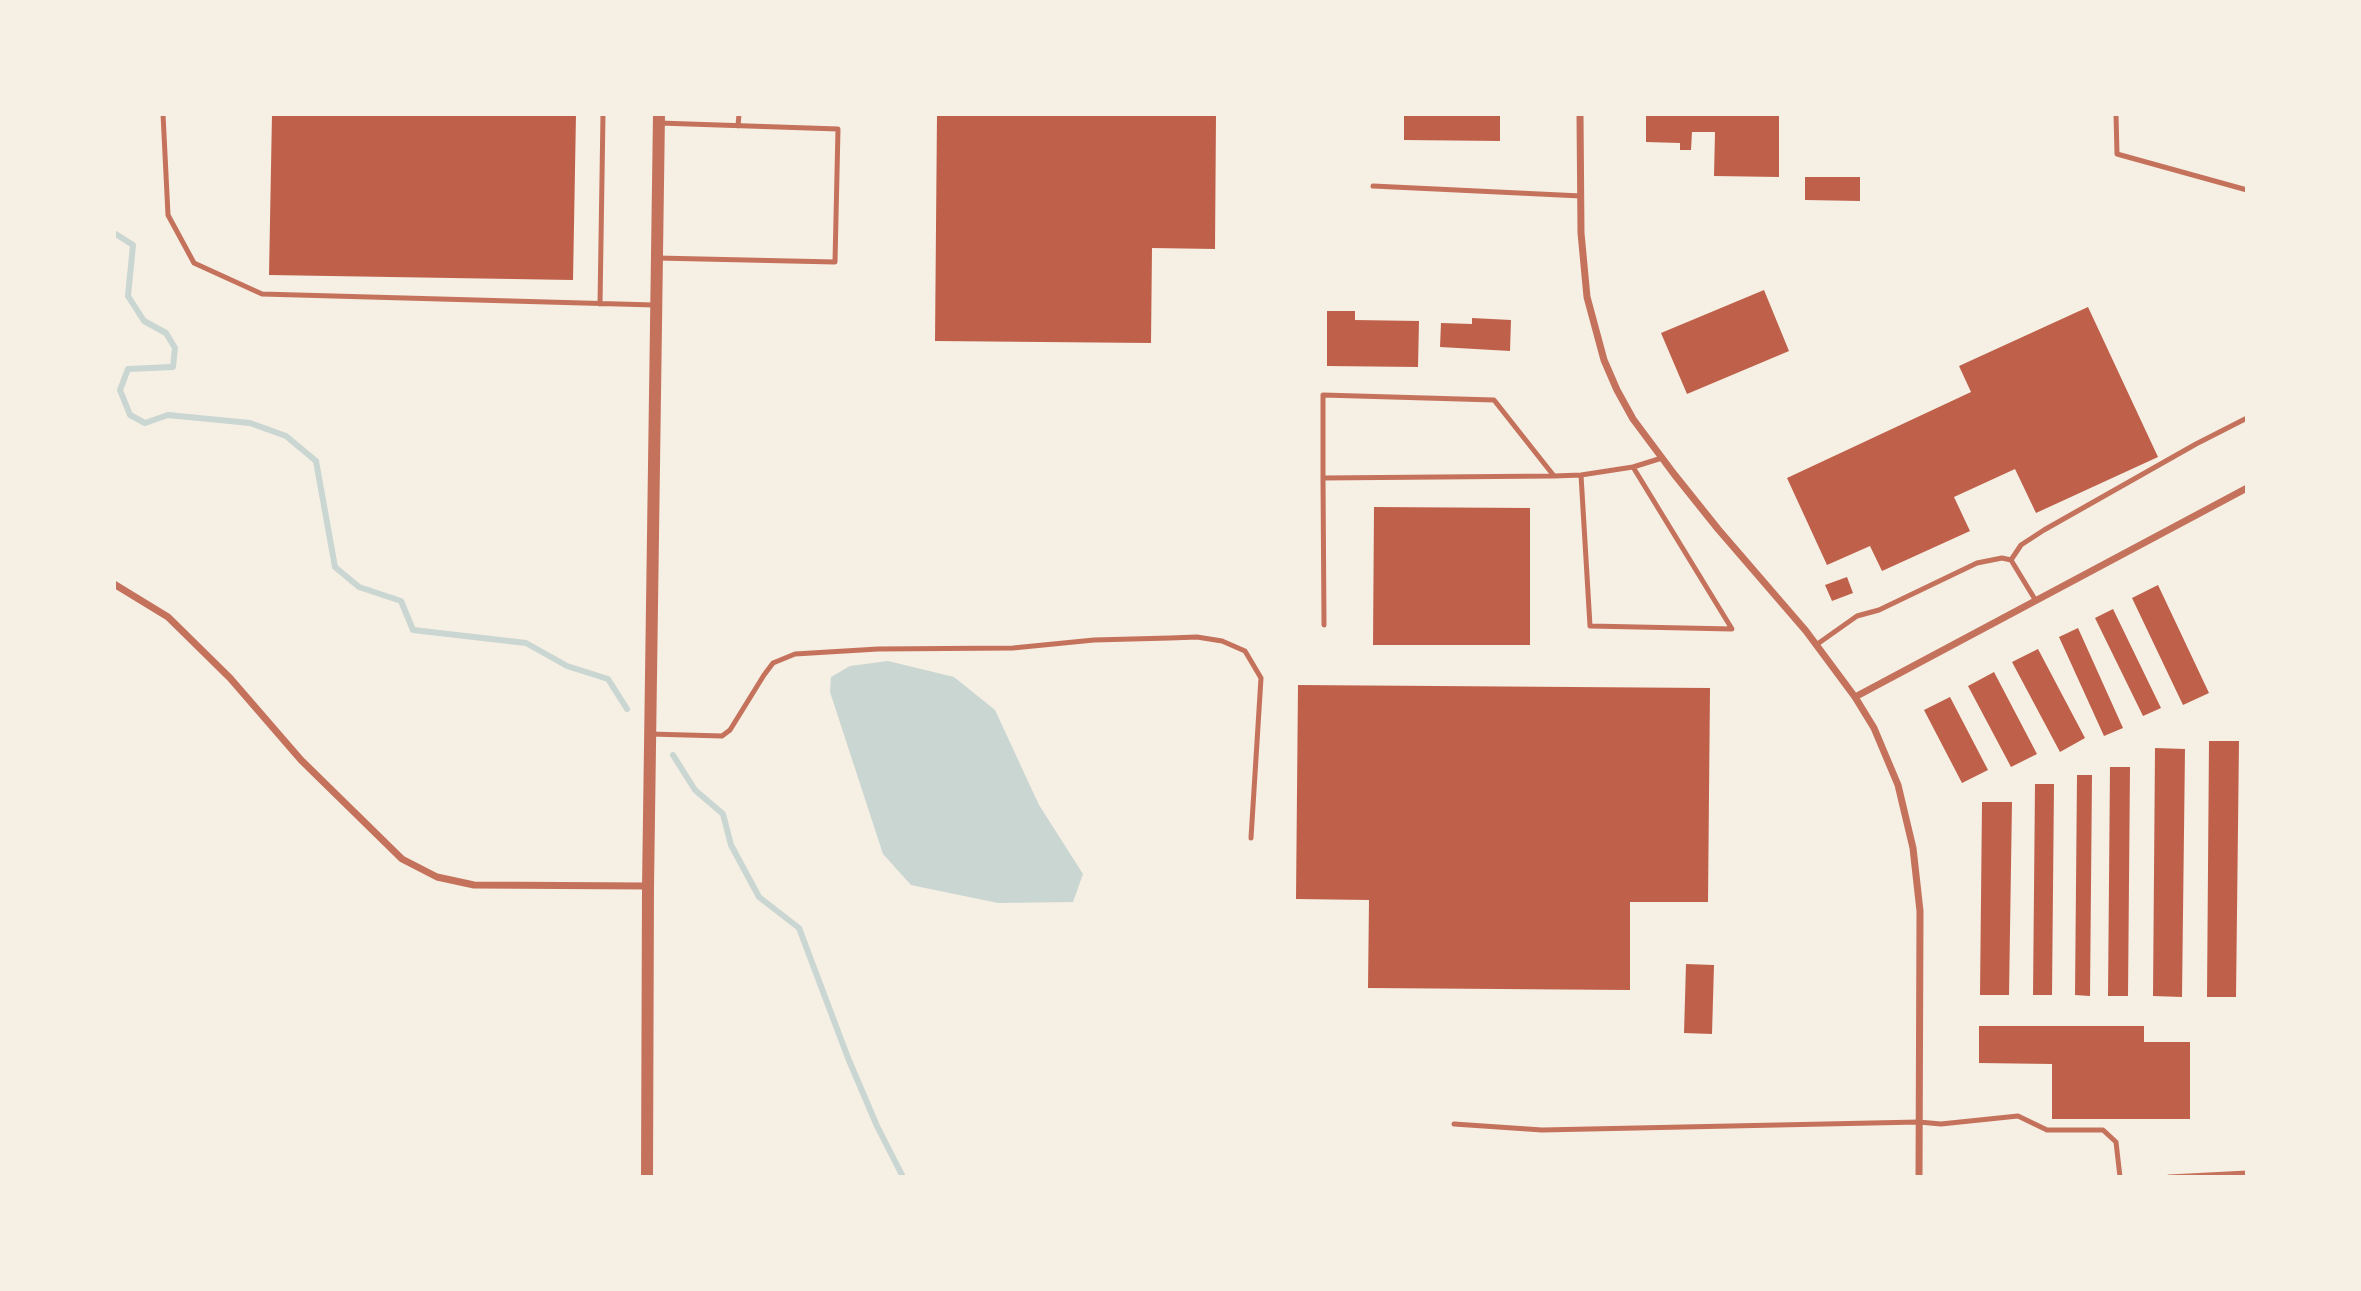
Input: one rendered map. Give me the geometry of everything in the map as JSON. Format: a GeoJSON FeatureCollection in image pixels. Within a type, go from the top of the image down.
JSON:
{"type":"FeatureCollection","features":[{"type":"Feature","properties":{"kind":"street"},"geometry":{"type":"LineString","coordinates":[[1580,114],[1581,233],[1587,297],[1604,360],[1617,390],[1633,419],[1662,458],[1816,645],[1855,697],[1874,729],[1898,785],[1913,848],[1920,923],[1919,1177]]}},
{"type":"Feature","properties":{"kind":"street"},"geometry":{"type":"LineString","coordinates":[[647,1177],[648,886],[659,118]]}},
{"type":"Feature","properties":{"kind":"street"},"geometry":{"type":"LineString","coordinates":[[1855,697],[2247,488]]}},
{"type":"Feature","properties":{"kind":"street"},"geometry":{"type":"LineString","coordinates":[[114,584],[168,617],[230,678],[301,760],[402,859],[437,877],[474,885],[648,886]]}},
{"type":"Feature","properties":{"kind":"lane"},"geometry":{"type":"LineString","coordinates":[[163,114],[168,215],[194,263],[262,294],[656,305]]}},
{"type":"Feature","properties":{"kind":"lane"},"geometry":{"type":"LineString","coordinates":[[600,304],[603,114]]}},
{"type":"Feature","properties":{"kind":"lane"},"geometry":{"type":"LineString","coordinates":[[738,114],[738,126]]}},
{"type":"Feature","properties":{"kind":"lane"},"geometry":{"type":"LineString","coordinates":[[2116,114],[2117,154],[2247,190]]}},
{"type":"Feature","properties":{"kind":"lane"},"geometry":{"type":"LineString","coordinates":[[657,257],[835,262],[838,129],[738,126],[659,118]]}},
{"type":"Feature","properties":{"kind":"lane"},"geometry":{"type":"LineString","coordinates":[[1373,186],[1581,196]]}},
{"type":"Feature","properties":{"kind":"lane"},"geometry":{"type":"LineString","coordinates":[[1324,625],[1322,395],[1494,400],[1554,476]]}},
{"type":"Feature","properties":{"kind":"lane"},"geometry":{"type":"LineString","coordinates":[[2011,560],[2021,545],[2044,530],[2196,444],[2244,424],[2247,418]]}},
{"type":"Feature","properties":{"kind":"lane"},"geometry":{"type":"LineString","coordinates":[[1324,478],[1581,475],[1633,467],[1662,458]]}},
{"type":"Feature","properties":{"kind":"lane"},"geometry":{"type":"LineString","coordinates":[[1581,475],[1590,626],[1732,629],[1633,467]]}},
{"type":"Feature","properties":{"kind":"lane"},"geometry":{"type":"LineString","coordinates":[[1816,645],[1857,616],[1879,610],[1977,563],[2001,558],[2011,560],[2036,601]]}},
{"type":"Feature","properties":{"kind":"lane"},"geometry":{"type":"LineString","coordinates":[[650,734],[722,736],[730,730],[774,663],[794,654],[878,649],[1013,648],[1094,640],[1197,637],[1222,641],[1245,650],[1261,678],[1251,838]]}},
{"type":"Feature","properties":{"kind":"lane"},"geometry":{"type":"LineString","coordinates":[[1454,1124],[1542,1130],[1919,1122],[1941,1124],[2018,1116],[2047,1129],[2103,1130],[2116,1142],[2120,1177]]}},
{"type":"Feature","properties":{"kind":"lane"},"geometry":{"type":"LineString","coordinates":[[2169,1177],[2247,1173]]}},
{"type":"Feature","properties":{"kind":"shaded area"},"geometry":{"type":"Polygon","coordinates":[[[888,661],[954,677],[995,710],[1039,805],[1083,874],[1073,902],[998,903],[911,885],[883,854],[830,692],[831,677],[850,666],[888,661]]]}},
{"type":"Feature","properties":{"kind":"building"},"geometry":{"type":"Polygon","coordinates":[[[272,114],[576,114],[573,280],[269,275],[272,114]]]}},
{"type":"Feature","properties":{"kind":"building"},"geometry":{"type":"Polygon","coordinates":[[[937,114],[1216,114],[1215,249],[1152,248],[1151,343],[935,341],[937,114]]]}},
{"type":"Feature","properties":{"kind":"building"},"geometry":{"type":"Polygon","coordinates":[[[1404,114],[1500,114],[1500,141],[1404,140],[1404,114]]]}},
{"type":"Feature","properties":{"kind":"building"},"geometry":{"type":"Polygon","coordinates":[[[1646,114],[1779,114],[1779,177],[1714,176],[1715,132],[1692,132],[1691,150],[1680,150],[1680,143],[1646,142],[1646,114]]]}},
{"type":"Feature","properties":{"kind":"building"},"geometry":{"type":"Polygon","coordinates":[[[1805,177],[1860,177],[1860,201],[1805,200],[1805,177]]]}},
{"type":"Feature","properties":{"kind":"building"},"geometry":{"type":"Polygon","coordinates":[[[1764,290],[1789,351],[1687,394],[1661,333],[1764,290]]]}},
{"type":"Feature","properties":{"kind":"building"},"geometry":{"type":"Polygon","coordinates":[[[2088,307],[2158,457],[2036,513],[2015,469],[1954,497],[1970,531],[1882,571],[1870,546],[1827,565],[1787,478],[1971,392],[1959,366],[2088,307]]]}},
{"type":"Feature","properties":{"kind":"building"},"geometry":{"type":"Polygon","coordinates":[[[1327,311],[1355,311],[1355,320],[1419,321],[1418,367],[1327,366],[1327,311]]]}},
{"type":"Feature","properties":{"kind":"building"},"geometry":{"type":"Polygon","coordinates":[[[1472,318],[1511,320],[1510,351],[1440,347],[1441,323],[1472,324],[1472,318]]]}},
{"type":"Feature","properties":{"kind":"building"},"geometry":{"type":"Polygon","coordinates":[[[1374,507],[1530,508],[1530,645],[1373,645],[1374,507]]]}},
{"type":"Feature","properties":{"kind":"building"},"geometry":{"type":"Polygon","coordinates":[[[1847,577],[1853,593],[1832,601],[1825,585],[1847,577]]]}},
{"type":"Feature","properties":{"kind":"building"},"geometry":{"type":"Polygon","coordinates":[[[2158,585],[2209,693],[2183,705],[2132,598],[2158,585]]]}},
{"type":"Feature","properties":{"kind":"building"},"geometry":{"type":"Polygon","coordinates":[[[2113,609],[2161,708],[2143,716],[2095,618],[2113,609]]]}},
{"type":"Feature","properties":{"kind":"building"},"geometry":{"type":"Polygon","coordinates":[[[2078,628],[2123,728],[2104,736],[2059,637],[2078,628]]]}},
{"type":"Feature","properties":{"kind":"building"},"geometry":{"type":"Polygon","coordinates":[[[2038,649],[2085,738],[2060,752],[2012,662],[2038,649]]]}},
{"type":"Feature","properties":{"kind":"building"},"geometry":{"type":"Polygon","coordinates":[[[1994,672],[2037,754],[2011,767],[1968,686],[1994,672]]]}},
{"type":"Feature","properties":{"kind":"building"},"geometry":{"type":"Polygon","coordinates":[[[1298,685],[1710,688],[1708,902],[1630,902],[1630,990],[1368,988],[1369,900],[1296,899],[1298,685]]]}},
{"type":"Feature","properties":{"kind":"building"},"geometry":{"type":"Polygon","coordinates":[[[1950,697],[1988,770],[1962,783],[1924,710],[1950,697]]]}},
{"type":"Feature","properties":{"kind":"building"},"geometry":{"type":"Polygon","coordinates":[[[2209,741],[2239,741],[2236,997],[2207,997],[2209,741]]]}},
{"type":"Feature","properties":{"kind":"building"},"geometry":{"type":"Polygon","coordinates":[[[2155,748],[2185,749],[2182,997],[2153,996],[2155,748]]]}},
{"type":"Feature","properties":{"kind":"building"},"geometry":{"type":"Polygon","coordinates":[[[2110,767],[2130,767],[2128,996],[2108,996],[2110,767]]]}},
{"type":"Feature","properties":{"kind":"building"},"geometry":{"type":"Polygon","coordinates":[[[2077,775],[2092,775],[2090,996],[2075,995],[2077,775]]]}},
{"type":"Feature","properties":{"kind":"building"},"geometry":{"type":"Polygon","coordinates":[[[2035,784],[2054,784],[2052,995],[2033,995],[2035,784]]]}},
{"type":"Feature","properties":{"kind":"building"},"geometry":{"type":"Polygon","coordinates":[[[1982,802],[2012,802],[2009,995],[1980,995],[1982,802]]]}},
{"type":"Feature","properties":{"kind":"building"},"geometry":{"type":"Polygon","coordinates":[[[1686,964],[1714,965],[1712,1034],[1684,1033],[1686,964]]]}},
{"type":"Feature","properties":{"kind":"building"},"geometry":{"type":"Polygon","coordinates":[[[1979,1026],[2144,1026],[2144,1042],[2190,1042],[2190,1119],[2052,1119],[2052,1064],[1979,1063],[1979,1026]]]}},
{"type":"Feature","properties":{"kind":"waterway"},"geometry":{"type":"LineString","coordinates":[[114,233],[133,245],[128,296],[144,321],[166,333],[175,348],[173,367],[128,369],[120,390],[130,415],[145,423],[168,415],[250,423],[286,436],[316,461],[335,567],[359,587],[401,601],[413,630],[526,643],[567,666],[608,679],[627,709]]}},
{"type":"Feature","properties":{"kind":"waterway"},"geometry":{"type":"LineString","coordinates":[[673,755],[695,790],[723,814],[731,845],[759,897],[799,928],[848,1058],[877,1126],[903,1177]]}}]}
